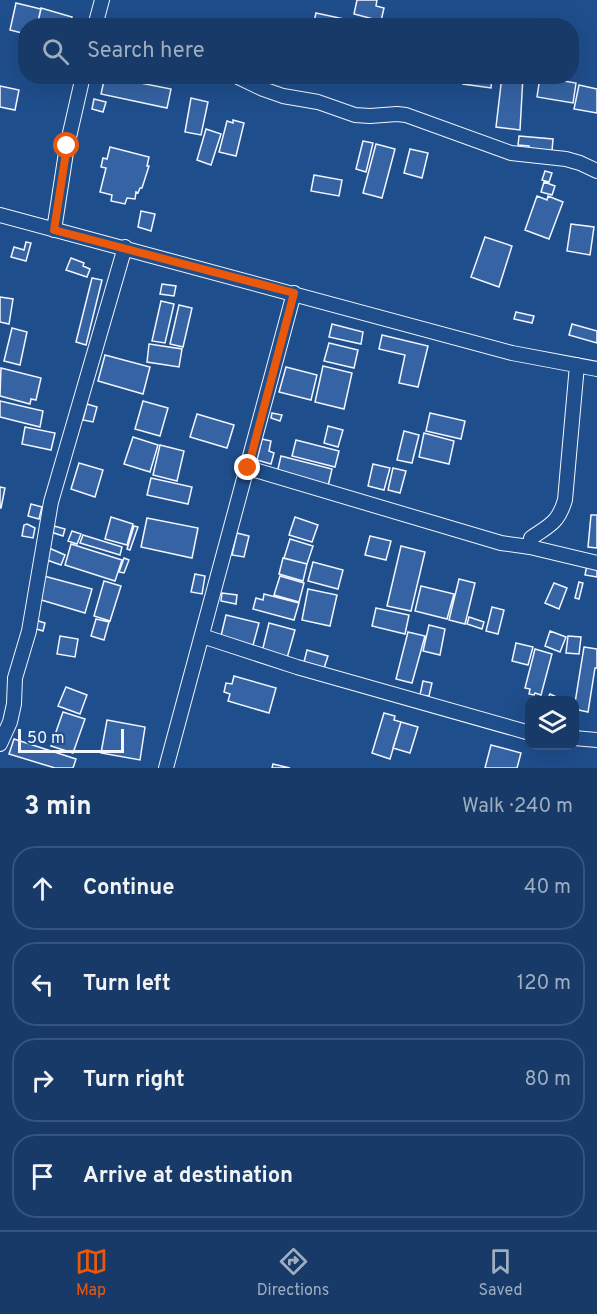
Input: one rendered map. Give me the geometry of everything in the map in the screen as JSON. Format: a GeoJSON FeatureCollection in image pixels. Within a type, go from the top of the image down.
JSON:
{"type":"FeatureCollection","features":[{"type":"Feature","properties":{"kind":"street"},"geometry":{"type":"LineString","coordinates":[[98,18],[102,0]]}},
{"type":"Feature","properties":{"kind":"street"},"geometry":{"type":"LineString","coordinates":[[54,230],[67,146],[81,84]]}},
{"type":"Feature","properties":{"kind":"street"},"geometry":{"type":"LineString","coordinates":[[253,84],[283,96],[318,102],[355,115],[397,114],[406,116],[511,153],[566,159],[597,171]]}},
{"type":"Feature","properties":{"kind":"street"},"geometry":{"type":"LineString","coordinates":[[0,215],[513,353],[597,369]]}},
{"type":"Feature","properties":{"kind":"street"},"geometry":{"type":"LineString","coordinates":[[0,744],[10,722],[14,704],[15,678],[29,631],[51,502],[125,247]]}},
{"type":"Feature","properties":{"kind":"street"},"geometry":{"type":"LineString","coordinates":[[166,768],[294,293]]}},
{"type":"Feature","properties":{"kind":"street"},"geometry":{"type":"LineString","coordinates":[[530,547],[531,538],[560,516],[565,500],[577,365]]}},
{"type":"Feature","properties":{"kind":"street"},"geometry":{"type":"LineString","coordinates":[[248,468],[501,543],[530,547],[597,563]]}},
{"type":"Feature","properties":{"kind":"street"},"geometry":{"type":"LineString","coordinates":[[202,636],[297,667],[525,732]]}},
{"type":"Feature","properties":{"kind":"street"},"geometry":{"type":"LineString","coordinates":[[579,738],[597,740]]}},
{"type":"Feature","properties":{"kind":"building"},"geometry":{"type":"Polygon","coordinates":[[[357,0],[377,0],[376,6],[384,8],[382,18],[354,14],[357,0]]]}},
{"type":"Feature","properties":{"kind":"building"},"geometry":{"type":"Polygon","coordinates":[[[16,3],[41,9],[39,18],[18,18],[18,32],[10,30],[16,3]]]}},
{"type":"Feature","properties":{"kind":"building"},"geometry":{"type":"Polygon","coordinates":[[[41,8],[72,17],[72,18],[39,18],[41,8]]]}},
{"type":"Feature","properties":{"kind":"building"},"geometry":{"type":"Polygon","coordinates":[[[316,13],[340,18],[315,18],[316,13]]]}},
{"type":"Feature","properties":{"kind":"building"},"geometry":{"type":"Polygon","coordinates":[[[103,84],[146,84],[171,89],[167,108],[101,94],[103,84]]]}},
{"type":"Feature","properties":{"kind":"building"},"geometry":{"type":"Polygon","coordinates":[[[463,84],[491,84],[491,88],[463,84]]]}},
{"type":"Feature","properties":{"kind":"building"},"geometry":{"type":"Polygon","coordinates":[[[501,84],[523,84],[520,130],[496,127],[501,84]]]}},
{"type":"Feature","properties":{"kind":"building"},"geometry":{"type":"Polygon","coordinates":[[[539,84],[576,84],[573,103],[537,97],[539,84]]]}},
{"type":"Feature","properties":{"kind":"building"},"geometry":{"type":"Polygon","coordinates":[[[579,85],[597,89],[597,113],[574,109],[579,85]]]}},
{"type":"Feature","properties":{"kind":"building"},"geometry":{"type":"Polygon","coordinates":[[[0,86],[19,90],[15,110],[0,107],[0,86]]]}},
{"type":"Feature","properties":{"kind":"building"},"geometry":{"type":"Polygon","coordinates":[[[191,98],[208,102],[201,135],[185,132],[191,98]]]}},
{"type":"Feature","properties":{"kind":"building"},"geometry":{"type":"Polygon","coordinates":[[[94,99],[106,102],[103,112],[92,109],[94,99]]]}},
{"type":"Feature","properties":{"kind":"building"},"geometry":{"type":"Polygon","coordinates":[[[233,120],[244,123],[236,156],[219,152],[227,121],[233,123],[233,120]]]}},
{"type":"Feature","properties":{"kind":"building"},"geometry":{"type":"Polygon","coordinates":[[[206,129],[221,134],[211,165],[197,160],[206,129]]]}},
{"type":"Feature","properties":{"kind":"building"},"geometry":{"type":"Polygon","coordinates":[[[519,136],[553,139],[552,151],[529,149],[529,146],[518,145],[519,136]]]}},
{"type":"Feature","properties":{"kind":"building"},"geometry":{"type":"Polygon","coordinates":[[[363,141],[373,143],[366,172],[356,169],[363,141]]]}},
{"type":"Feature","properties":{"kind":"building"},"geometry":{"type":"Polygon","coordinates":[[[376,144],[395,149],[382,198],[363,193],[376,144]]]}},
{"type":"Feature","properties":{"kind":"building"},"geometry":{"type":"Polygon","coordinates":[[[110,147],[149,157],[147,166],[149,166],[142,188],[138,193],[136,192],[135,199],[127,198],[125,204],[111,201],[112,195],[100,192],[106,168],[101,167],[103,158],[107,159],[110,147]]]}},
{"type":"Feature","properties":{"kind":"building"},"geometry":{"type":"Polygon","coordinates":[[[410,149],[428,153],[422,178],[404,173],[410,149]]]}},
{"type":"Feature","properties":{"kind":"building"},"geometry":{"type":"Polygon","coordinates":[[[545,171],[552,173],[549,182],[542,180],[545,171]]]}},
{"type":"Feature","properties":{"kind":"building"},"geometry":{"type":"Polygon","coordinates":[[[314,175],[342,180],[339,196],[311,191],[314,175]]]}},
{"type":"Feature","properties":{"kind":"building"},"geometry":{"type":"Polygon","coordinates":[[[544,182],[555,186],[552,195],[541,192],[544,182]]]}},
{"type":"Feature","properties":{"kind":"building"},"geometry":{"type":"Polygon","coordinates":[[[537,196],[547,200],[548,196],[563,202],[549,239],[525,230],[537,196]]]}},
{"type":"Feature","properties":{"kind":"building"},"geometry":{"type":"Polygon","coordinates":[[[141,211],[155,214],[151,231],[138,227],[141,211]]]}},
{"type":"Feature","properties":{"kind":"building"},"geometry":{"type":"Polygon","coordinates":[[[571,224],[594,227],[590,255],[567,251],[571,224]]]}},
{"type":"Feature","properties":{"kind":"building"},"geometry":{"type":"Polygon","coordinates":[[[485,237],[512,246],[499,287],[471,277],[485,237]]]}},
{"type":"Feature","properties":{"kind":"building"},"geometry":{"type":"Polygon","coordinates":[[[26,242],[31,243],[26,261],[11,257],[14,247],[24,250],[26,242]]]}},
{"type":"Feature","properties":{"kind":"building"},"geometry":{"type":"Polygon","coordinates":[[[71,258],[84,263],[83,266],[90,269],[87,277],[66,270],[71,258]]]}},
{"type":"Feature","properties":{"kind":"building"},"geometry":{"type":"Polygon","coordinates":[[[92,278],[102,280],[86,345],[76,342],[92,278]]]}},
{"type":"Feature","properties":{"kind":"building"},"geometry":{"type":"Polygon","coordinates":[[[162,284],[176,286],[174,296],[160,294],[162,284]]]}},
{"type":"Feature","properties":{"kind":"building"},"geometry":{"type":"Polygon","coordinates":[[[0,297],[13,299],[9,324],[0,322],[0,297]]]}},
{"type":"Feature","properties":{"kind":"building"},"geometry":{"type":"Polygon","coordinates":[[[161,301],[174,304],[165,343],[152,341],[161,301]]]}},
{"type":"Feature","properties":{"kind":"building"},"geometry":{"type":"Polygon","coordinates":[[[179,305],[192,308],[183,347],[170,344],[179,305]]]}},
{"type":"Feature","properties":{"kind":"building"},"geometry":{"type":"Polygon","coordinates":[[[516,312],[534,316],[532,323],[514,319],[516,312]]]}},
{"type":"Feature","properties":{"kind":"building"},"geometry":{"type":"Polygon","coordinates":[[[332,324],[363,332],[361,344],[329,337],[332,324]]]}},
{"type":"Feature","properties":{"kind":"building"},"geometry":{"type":"Polygon","coordinates":[[[572,324],[597,331],[597,343],[569,335],[572,324]]]}},
{"type":"Feature","properties":{"kind":"building"},"geometry":{"type":"Polygon","coordinates":[[[12,328],[27,332],[20,365],[4,361],[12,328]]]}},
{"type":"Feature","properties":{"kind":"building"},"geometry":{"type":"Polygon","coordinates":[[[382,335],[428,346],[418,387],[399,383],[405,355],[379,349],[382,335]]]}},
{"type":"Feature","properties":{"kind":"building"},"geometry":{"type":"Polygon","coordinates":[[[329,343],[358,350],[354,368],[324,361],[329,343]]]}},
{"type":"Feature","properties":{"kind":"building"},"geometry":{"type":"Polygon","coordinates":[[[149,344],[182,349],[179,367],[147,362],[149,344]]]}},
{"type":"Feature","properties":{"kind":"building"},"geometry":{"type":"Polygon","coordinates":[[[105,355],[150,367],[143,394],[98,381],[105,355]]]}},
{"type":"Feature","properties":{"kind":"building"},"geometry":{"type":"Polygon","coordinates":[[[323,366],[352,373],[344,409],[315,402],[323,366]]]}},
{"type":"Feature","properties":{"kind":"building"},"geometry":{"type":"Polygon","coordinates":[[[286,367],[317,375],[311,400],[279,392],[286,367]]]}},
{"type":"Feature","properties":{"kind":"building"},"geometry":{"type":"Polygon","coordinates":[[[1,368],[41,378],[36,400],[31,399],[30,404],[0,396],[1,368]]]}},
{"type":"Feature","properties":{"kind":"building"},"geometry":{"type":"Polygon","coordinates":[[[0,401],[43,411],[40,427],[0,417],[0,401]]]}},
{"type":"Feature","properties":{"kind":"building"},"geometry":{"type":"Polygon","coordinates":[[[143,401],[168,408],[160,436],[135,429],[143,401]]]}},
{"type":"Feature","properties":{"kind":"building"},"geometry":{"type":"Polygon","coordinates":[[[87,404],[97,407],[93,422],[83,420],[87,404]]]}},
{"type":"Feature","properties":{"kind":"building"},"geometry":{"type":"Polygon","coordinates":[[[272,413],[282,415],[280,421],[271,418],[272,413]]]}},
{"type":"Feature","properties":{"kind":"building"},"geometry":{"type":"Polygon","coordinates":[[[430,413],[465,421],[461,439],[426,431],[430,413]]]}},
{"type":"Feature","properties":{"kind":"building"},"geometry":{"type":"Polygon","coordinates":[[[197,414],[234,425],[227,448],[190,437],[197,414]]]}},
{"type":"Feature","properties":{"kind":"building"},"geometry":{"type":"Polygon","coordinates":[[[328,426],[343,430],[338,447],[324,443],[328,426]]]}},
{"type":"Feature","properties":{"kind":"building"},"geometry":{"type":"Polygon","coordinates":[[[25,427],[55,433],[51,450],[22,444],[25,427]]]}},
{"type":"Feature","properties":{"kind":"building"},"geometry":{"type":"Polygon","coordinates":[[[404,431],[419,435],[412,463],[397,460],[404,431]]]}},
{"type":"Feature","properties":{"kind":"building"},"geometry":{"type":"Polygon","coordinates":[[[424,433],[454,441],[449,464],[419,457],[424,433]]]}},
{"type":"Feature","properties":{"kind":"building"},"geometry":{"type":"Polygon","coordinates":[[[133,437],[158,445],[150,472],[124,464],[133,437]]]}},
{"type":"Feature","properties":{"kind":"building"},"geometry":{"type":"Polygon","coordinates":[[[262,439],[271,441],[269,451],[274,453],[271,464],[257,460],[262,439]]]}},
{"type":"Feature","properties":{"kind":"building"},"geometry":{"type":"Polygon","coordinates":[[[296,440],[339,451],[335,467],[292,456],[296,440]]]}},
{"type":"Feature","properties":{"kind":"building"},"geometry":{"type":"Polygon","coordinates":[[[160,445],[184,451],[177,481],[153,475],[160,445]]]}},
{"type":"Feature","properties":{"kind":"building"},"geometry":{"type":"Polygon","coordinates":[[[281,456],[332,469],[328,486],[277,473],[281,456]]]}},
{"type":"Feature","properties":{"kind":"building"},"geometry":{"type":"Polygon","coordinates":[[[79,463],[103,470],[95,497],[71,489],[79,463]]]}},
{"type":"Feature","properties":{"kind":"building"},"geometry":{"type":"Polygon","coordinates":[[[373,464],[390,468],[384,490],[368,486],[373,464]]]}},
{"type":"Feature","properties":{"kind":"building"},"geometry":{"type":"Polygon","coordinates":[[[393,468],[406,471],[400,493],[388,490],[393,468]]]}},
{"type":"Feature","properties":{"kind":"building"},"geometry":{"type":"Polygon","coordinates":[[[151,478],[192,487],[188,504],[147,495],[151,478]]]}},
{"type":"Feature","properties":{"kind":"building"},"geometry":{"type":"Polygon","coordinates":[[[0,487],[5,488],[1,508],[0,508],[0,487]]]}},
{"type":"Feature","properties":{"kind":"building"},"geometry":{"type":"Polygon","coordinates":[[[31,504],[42,507],[39,519],[28,516],[31,504]]]}},
{"type":"Feature","properties":{"kind":"building"},"geometry":{"type":"Polygon","coordinates":[[[591,515],[597,515],[597,548],[588,547],[591,515]]]}},
{"type":"Feature","properties":{"kind":"building"},"geometry":{"type":"Polygon","coordinates":[[[111,517],[133,524],[127,545],[105,539],[111,517]]]}},
{"type":"Feature","properties":{"kind":"building"},"geometry":{"type":"Polygon","coordinates":[[[295,517],[318,525],[312,542],[289,535],[295,517]]]}},
{"type":"Feature","properties":{"kind":"building"},"geometry":{"type":"Polygon","coordinates":[[[147,518],[198,528],[192,558],[141,547],[147,518]]]}},
{"type":"Feature","properties":{"kind":"building"},"geometry":{"type":"Polygon","coordinates":[[[24,525],[35,528],[33,538],[22,536],[24,525]]]}},
{"type":"Feature","properties":{"kind":"building"},"geometry":{"type":"Polygon","coordinates":[[[54,526],[65,529],[63,536],[51,532],[54,526]]]}},
{"type":"Feature","properties":{"kind":"building"},"geometry":{"type":"Polygon","coordinates":[[[134,526],[138,527],[130,550],[127,549],[134,526]]]}},
{"type":"Feature","properties":{"kind":"building"},"geometry":{"type":"Polygon","coordinates":[[[72,531],[81,534],[77,544],[68,541],[72,531]]]}},
{"type":"Feature","properties":{"kind":"building"},"geometry":{"type":"Polygon","coordinates":[[[237,533],[249,536],[244,557],[232,555],[237,533]]]}},
{"type":"Feature","properties":{"kind":"building"},"geometry":{"type":"Polygon","coordinates":[[[83,535],[122,547],[120,555],[80,543],[83,535]]]}},
{"type":"Feature","properties":{"kind":"building"},"geometry":{"type":"Polygon","coordinates":[[[370,536],[391,541],[386,560],[365,555],[370,536]]]}},
{"type":"Feature","properties":{"kind":"building"},"geometry":{"type":"Polygon","coordinates":[[[290,539],[313,546],[307,564],[284,558],[290,539]]]}},
{"type":"Feature","properties":{"kind":"building"},"geometry":{"type":"Polygon","coordinates":[[[71,544],[122,560],[115,581],[65,565],[71,544]]]}},
{"type":"Feature","properties":{"kind":"building"},"geometry":{"type":"Polygon","coordinates":[[[401,546],[425,552],[411,611],[387,606],[401,546]]]}},
{"type":"Feature","properties":{"kind":"building"},"geometry":{"type":"Polygon","coordinates":[[[49,548],[65,555],[61,565],[44,559],[49,548]]]}},
{"type":"Feature","properties":{"kind":"building"},"geometry":{"type":"Polygon","coordinates":[[[124,558],[129,560],[124,573],[119,572],[124,558]]]}},
{"type":"Feature","properties":{"kind":"building"},"geometry":{"type":"Polygon","coordinates":[[[283,558],[307,564],[303,581],[279,574],[283,558]]]}},
{"type":"Feature","properties":{"kind":"building"},"geometry":{"type":"Polygon","coordinates":[[[313,562],[343,570],[338,589],[308,581],[313,562]]]}},
{"type":"Feature","properties":{"kind":"building"},"geometry":{"type":"Polygon","coordinates":[[[587,565],[597,567],[597,577],[585,575],[587,565]]]}},
{"type":"Feature","properties":{"kind":"building"},"geometry":{"type":"Polygon","coordinates":[[[195,574],[205,576],[202,594],[191,592],[195,574]]]}},
{"type":"Feature","properties":{"kind":"building"},"geometry":{"type":"Polygon","coordinates":[[[44,576],[92,589],[85,613],[38,599],[44,576]]]}},
{"type":"Feature","properties":{"kind":"building"},"geometry":{"type":"Polygon","coordinates":[[[280,576],[304,583],[299,602],[274,595],[280,576]]]}},
{"type":"Feature","properties":{"kind":"building"},"geometry":{"type":"Polygon","coordinates":[[[459,579],[475,583],[465,624],[449,620],[459,579]]]}},
{"type":"Feature","properties":{"kind":"building"},"geometry":{"type":"Polygon","coordinates":[[[104,581],[121,586],[110,621],[94,616],[104,581]]]}},
{"type":"Feature","properties":{"kind":"building"},"geometry":{"type":"Polygon","coordinates":[[[579,582],[583,583],[579,599],[575,598],[579,582]]]}},
{"type":"Feature","properties":{"kind":"building"},"geometry":{"type":"Polygon","coordinates":[[[554,583],[567,588],[559,609],[545,603],[554,583]]]}},
{"type":"Feature","properties":{"kind":"building"},"geometry":{"type":"Polygon","coordinates":[[[421,586],[454,594],[447,619],[415,611],[421,586]]]}},
{"type":"Feature","properties":{"kind":"building"},"geometry":{"type":"Polygon","coordinates":[[[308,589],[337,595],[330,626],[302,620],[308,589]]]}},
{"type":"Feature","properties":{"kind":"building"},"geometry":{"type":"Polygon","coordinates":[[[222,593],[237,595],[236,604],[221,601],[222,593]]]}},
{"type":"Feature","properties":{"kind":"building"},"geometry":{"type":"Polygon","coordinates":[[[264,594],[299,603],[294,620],[253,609],[256,598],[263,600],[264,594]]]}},
{"type":"Feature","properties":{"kind":"building"},"geometry":{"type":"Polygon","coordinates":[[[492,607],[504,610],[498,634],[486,631],[492,607]]]}},
{"type":"Feature","properties":{"kind":"building"},"geometry":{"type":"Polygon","coordinates":[[[376,608],[409,615],[405,634],[372,626],[376,608]]]}},
{"type":"Feature","properties":{"kind":"building"},"geometry":{"type":"Polygon","coordinates":[[[226,615],[259,623],[252,649],[220,640],[226,615]]]}},
{"type":"Feature","properties":{"kind":"building"},"geometry":{"type":"Polygon","coordinates":[[[469,617],[484,622],[482,629],[467,624],[469,617]]]}},
{"type":"Feature","properties":{"kind":"building"},"geometry":{"type":"Polygon","coordinates":[[[32,619],[45,623],[43,631],[30,627],[32,619]]]}},
{"type":"Feature","properties":{"kind":"building"},"geometry":{"type":"Polygon","coordinates":[[[96,619],[109,622],[104,640],[91,636],[96,619]]]}},
{"type":"Feature","properties":{"kind":"building"},"geometry":{"type":"Polygon","coordinates":[[[269,623],[295,630],[287,658],[262,652],[269,623]]]}},
{"type":"Feature","properties":{"kind":"building"},"geometry":{"type":"Polygon","coordinates":[[[429,625],[445,629],[440,655],[423,651],[429,625]]]}},
{"type":"Feature","properties":{"kind":"building"},"geometry":{"type":"Polygon","coordinates":[[[550,631],[566,637],[560,652],[545,646],[550,631]]]}},
{"type":"Feature","properties":{"kind":"building"},"geometry":{"type":"Polygon","coordinates":[[[408,632],[425,636],[412,683],[396,679],[408,632]]]}},
{"type":"Feature","properties":{"kind":"building"},"geometry":{"type":"Polygon","coordinates":[[[60,636],[78,639],[75,657],[57,654],[60,636]]]}},
{"type":"Feature","properties":{"kind":"building"},"geometry":{"type":"Polygon","coordinates":[[[568,636],[581,637],[579,654],[566,653],[568,636]]]}},
{"type":"Feature","properties":{"kind":"building"},"geometry":{"type":"Polygon","coordinates":[[[516,643],[533,647],[528,665],[512,661],[516,643]]]}},
{"type":"Feature","properties":{"kind":"building"},"geometry":{"type":"Polygon","coordinates":[[[584,647],[597,649],[597,668],[595,668],[588,712],[579,710],[579,696],[576,696],[584,647]]]}},
{"type":"Feature","properties":{"kind":"building"},"geometry":{"type":"Polygon","coordinates":[[[535,649],[552,654],[541,695],[529,694],[530,689],[525,688],[535,649]]]}},
{"type":"Feature","properties":{"kind":"building"},"geometry":{"type":"Polygon","coordinates":[[[307,650],[328,656],[324,668],[304,662],[307,650]]]}},
{"type":"Feature","properties":{"kind":"building"},"geometry":{"type":"Polygon","coordinates":[[[234,676],[276,688],[269,713],[228,701],[230,694],[224,692],[226,683],[232,684],[234,676]]]}},
{"type":"Feature","properties":{"kind":"building"},"geometry":{"type":"Polygon","coordinates":[[[423,681],[432,683],[429,696],[420,695],[423,681]]]}},
{"type":"Feature","properties":{"kind":"building"},"geometry":{"type":"Polygon","coordinates":[[[66,687],[87,695],[80,714],[58,706],[66,687]]]}},
{"type":"Feature","properties":{"kind":"building"},"geometry":{"type":"Polygon","coordinates":[[[63,712],[85,719],[73,753],[51,746],[63,712]]]}},
{"type":"Feature","properties":{"kind":"building"},"geometry":{"type":"Polygon","coordinates":[[[384,713],[395,716],[394,720],[401,722],[390,759],[372,753],[384,713]]]}},
{"type":"Feature","properties":{"kind":"building"},"geometry":{"type":"Polygon","coordinates":[[[107,720],[145,727],[140,760],[101,753],[107,720]]]}},
{"type":"Feature","properties":{"kind":"building"},"geometry":{"type":"Polygon","coordinates":[[[401,722],[418,727],[410,753],[393,748],[401,722]]]}},
{"type":"Feature","properties":{"kind":"building"},"geometry":{"type":"Polygon","coordinates":[[[14,739],[76,759],[73,768],[55,768],[9,754],[14,739]]]}},
{"type":"Feature","properties":{"kind":"building"},"geometry":{"type":"Polygon","coordinates":[[[491,745],[521,753],[517,768],[485,768],[491,745]]]}},
{"type":"Feature","properties":{"kind":"building"},"geometry":{"type":"Polygon","coordinates":[[[273,764],[290,768],[272,768],[273,764]]]}},
{"type":"Feature","properties":{"kind":"route"},"geometry":{"type":"LineString","coordinates":[[67,146],[54,230],[294,293],[248,468]]}}]}
